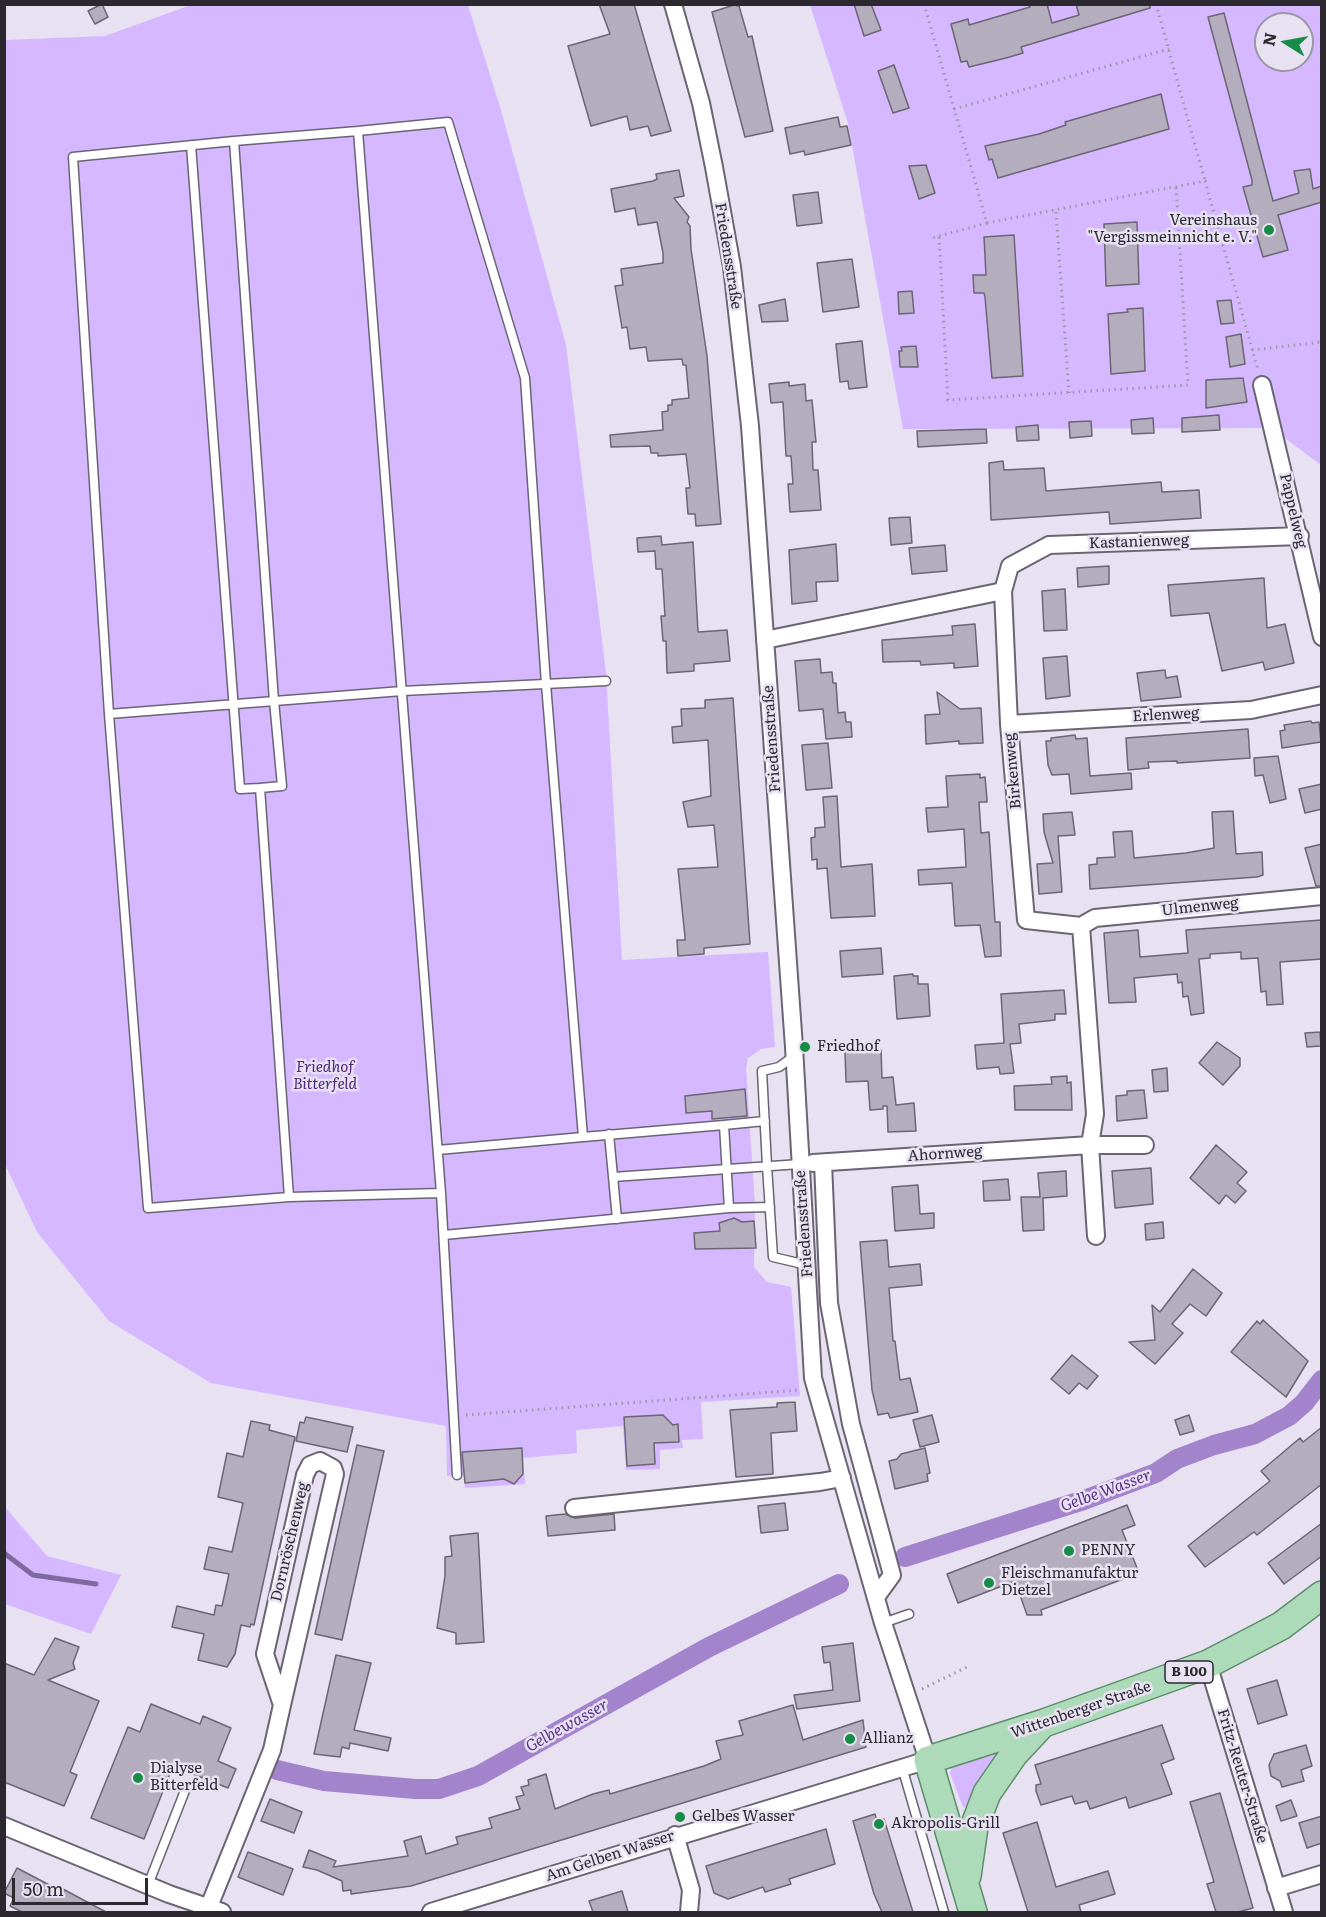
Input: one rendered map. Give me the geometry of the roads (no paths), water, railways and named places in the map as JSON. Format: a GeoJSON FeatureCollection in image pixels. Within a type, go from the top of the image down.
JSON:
{"type":"FeatureCollection","features":[{"type":"Feature","properties":{"kind":"main road","name":"Wittenberger Straße"},"geometry":{"type":"LineString","coordinates":[[928,1760],[1044,1723],[1208,1665],[1281,1626],[1322,1595]]}},
{"type":"Feature","properties":{"kind":"main road","name":"B 100"},"geometry":{"type":"LineString","coordinates":[[965,1886],[974,1827],[987,1794],[1014,1754],[1044,1723]]}},
{"type":"Feature","properties":{"kind":"main road","name":"Friedensstraße"},"geometry":{"type":"LineString","coordinates":[[928,1760],[973,1912]]}},
{"type":"Feature","properties":{"kind":"street","name":"Friedensstraße"},"geometry":{"type":"LineString","coordinates":[[673,4],[701,103],[732,267],[750,426],[795,1056],[813,1378],[876,1597],[928,1760]]}},
{"type":"Feature","properties":{"kind":"street","name":"Pappelweg"},"geometry":{"type":"LineString","coordinates":[[1262,385],[1273,455],[1300,536],[1322,637]]}},
{"type":"Feature","properties":{"kind":"street","name":"Kastanienweg"},"geometry":{"type":"LineString","coordinates":[[1003,591],[1010,566],[1048,545],[1300,536]]}},
{"type":"Feature","properties":{"kind":"street"},"geometry":{"type":"LineString","coordinates":[[765,640],[1003,591]]}},
{"type":"Feature","properties":{"kind":"street","name":"Birkenweg"},"geometry":{"type":"LineString","coordinates":[[1003,591],[1009,724],[1026,920],[1081,926]]}},
{"type":"Feature","properties":{"kind":"street","name":"Erlenweg"},"geometry":{"type":"LineString","coordinates":[[1009,724],[1251,710],[1322,695]]}},
{"type":"Feature","properties":{"kind":"street","name":"Ulmenweg"},"geometry":{"type":"LineString","coordinates":[[1081,926],[1095,918],[1322,896]]}},
{"type":"Feature","properties":{"kind":"street"},"geometry":{"type":"LineString","coordinates":[[1081,926],[1095,1114],[1090,1145],[1096,1236]]}},
{"type":"Feature","properties":{"kind":"street","name":"Ahornweg"},"geometry":{"type":"LineString","coordinates":[[800,1164],[1090,1145],[1145,1145]]}},
{"type":"Feature","properties":{"kind":"street","name":"Friedensstraße"},"geometry":{"type":"LineString","coordinates":[[823,1162],[830,1303],[851,1424],[892,1575],[876,1597]]}},
{"type":"Feature","properties":{"kind":"street","name":"Dornröschenweg"},"geometry":{"type":"LineString","coordinates":[[215,1911],[272,1750],[335,1474],[333,1468],[320,1461],[310,1465],[305,1475],[265,1654],[282,1706]]}},
{"type":"Feature","properties":{"kind":"street"},"geometry":{"type":"LineString","coordinates":[[574,1508],[814,1483],[842,1478]]}},
{"type":"Feature","properties":{"kind":"street","name":"Fritz-Reuter-Straße"},"geometry":{"type":"LineString","coordinates":[[1208,1665],[1284,1912]]}},
{"type":"Feature","properties":{"kind":"street","name":"Am Gelben Wasser"},"geometry":{"type":"LineString","coordinates":[[431,1912],[457,1909],[675,1835],[928,1760]]}},
{"type":"Feature","properties":{"kind":"street"},"geometry":{"type":"LineString","coordinates":[[4,1826],[215,1911]]}},
{"type":"Feature","properties":{"kind":"street"},"geometry":{"type":"LineString","coordinates":[[675,1835],[691,1890],[689,1912]]}},
{"type":"Feature","properties":{"kind":"street"},"geometry":{"type":"LineString","coordinates":[[1276,1888],[1322,1874]]}},
{"type":"Feature","properties":{"kind":"lane"},"geometry":{"type":"LineString","coordinates":[[441,1193],[289,1197],[148,1208],[109,714],[73,157],[448,122],[525,378],[546,684],[583,1137]]}},
{"type":"Feature","properties":{"kind":"lane"},"geometry":{"type":"LineString","coordinates":[[358,130],[438,1150],[457,1475]]}},
{"type":"Feature","properties":{"kind":"lane"},"geometry":{"type":"LineString","coordinates":[[191,145],[240,789],[282,786],[273,701],[234,141]]}},
{"type":"Feature","properties":{"kind":"lane"},"geometry":{"type":"LineString","coordinates":[[109,714],[402,691],[606,681]]}},
{"type":"Feature","properties":{"kind":"lane"},"geometry":{"type":"LineString","coordinates":[[260,788],[289,1197]]}},
{"type":"Feature","properties":{"kind":"lane"},"geometry":{"type":"LineString","coordinates":[[795,1056],[779,1067],[762,1071],[767,1166],[773,1257],[807,1265]]}},
{"type":"Feature","properties":{"kind":"lane"},"geometry":{"type":"LineString","coordinates":[[438,1150],[765,1121]]}},
{"type":"Feature","properties":{"kind":"lane"},"geometry":{"type":"LineString","coordinates":[[724,1125],[729,1208]]}},
{"type":"Feature","properties":{"kind":"lane"},"geometry":{"type":"LineString","coordinates":[[609,1134],[617,1219]]}},
{"type":"Feature","properties":{"kind":"lane"},"geometry":{"type":"LineString","coordinates":[[613,1177],[800,1164]]}},
{"type":"Feature","properties":{"kind":"lane"},"geometry":{"type":"LineString","coordinates":[[444,1235],[729,1208],[770,1207]]}},
{"type":"Feature","properties":{"kind":"lane"},"geometry":{"type":"LineString","coordinates":[[884,1623],[909,1614]]}},
{"type":"Feature","properties":{"kind":"lane"},"geometry":{"type":"LineString","coordinates":[[902,1767],[944,1912]]}},
{"type":"Feature","properties":{"kind":"lane"},"geometry":{"type":"LineString","coordinates":[[148,1885],[186,1788]]}},
{"type":"Feature","properties":{"kind":"waterway","name":"Gelbe Wasser"},"geometry":{"type":"LineString","coordinates":[[905,1557],[1084,1500],[1156,1473],[1177,1459],[1214,1445],[1255,1434],[1289,1416],[1304,1403],[1322,1380]]}},
{"type":"Feature","properties":{"kind":"waterway","name":"Gelbe Wasser"},"geometry":{"type":"LineString","coordinates":[[4,1553],[33,1575],[96,1584]]}},
{"type":"Feature","properties":{"kind":"waterway","name":"Gelbewasser"},"geometry":{"type":"LineString","coordinates":[[277,1770],[324,1781],[439,1789],[478,1776],[709,1647],[839,1584]]}},
{"type":"Feature","properties":{"kind":"place","name":"Vereinshaus \"Vergissmeinnicht e. V.\""},"geometry":{"type":"Point","coordinates":[1269,230]}},
{"type":"Feature","properties":{"kind":"place","name":"Friedhof"},"geometry":{"type":"Point","coordinates":[805,1047]}},
{"type":"Feature","properties":{"kind":"place","name":"PENNY"},"geometry":{"type":"Point","coordinates":[1069,1551]}},
{"type":"Feature","properties":{"kind":"place","name":"Fleischmanufaktur Dietzel"},"geometry":{"type":"Point","coordinates":[989,1583]}},
{"type":"Feature","properties":{"kind":"place","name":"Allianz"},"geometry":{"type":"Point","coordinates":[850,1739]}},
{"type":"Feature","properties":{"kind":"place","name":"Dialyse Bitterfeld"},"geometry":{"type":"Point","coordinates":[138,1778]}},
{"type":"Feature","properties":{"kind":"place","name":"Gelbes Wasser"},"geometry":{"type":"Point","coordinates":[680,1817]}},
{"type":"Feature","properties":{"kind":"place","name":"Akropolis-Grill"},"geometry":{"type":"Point","coordinates":[879,1824]}},
{"type":"Feature","properties":{"kind":"park label","name":"Friedhof Bitterfeld"},"geometry":{"type":"Point","coordinates":[325,1076]}}]}
